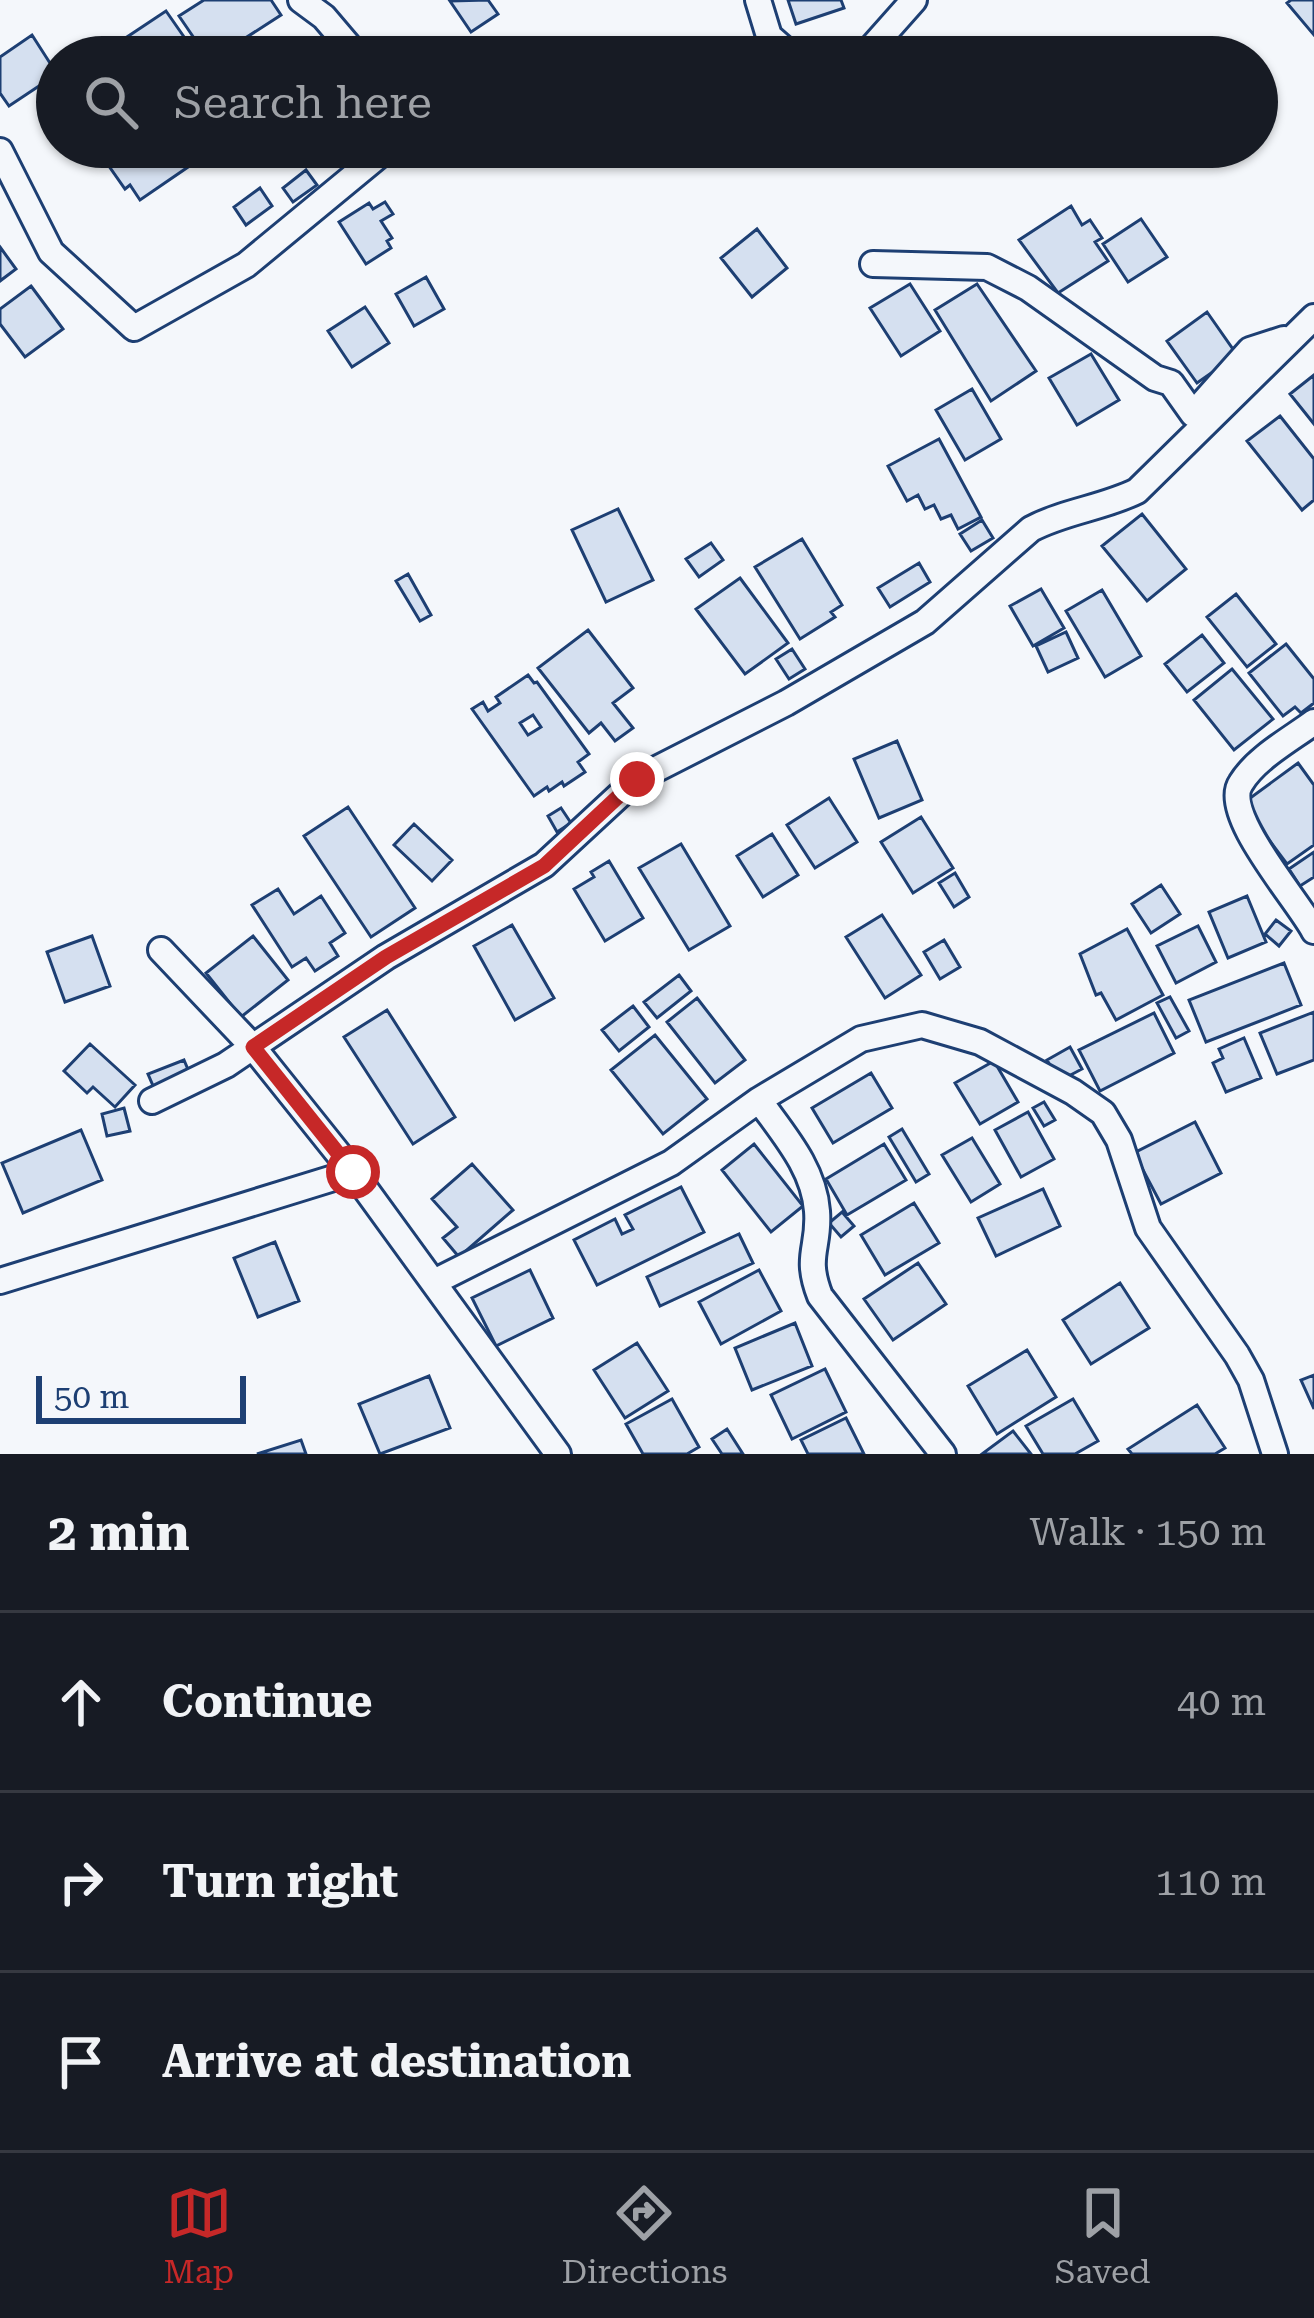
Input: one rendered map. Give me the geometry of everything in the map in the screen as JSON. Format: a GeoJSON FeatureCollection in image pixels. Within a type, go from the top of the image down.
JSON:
{"type":"FeatureCollection","features":[{"type":"Feature","properties":{"kind":"street"},"geometry":{"type":"LineString","coordinates":[[301,0],[340,36]]}},
{"type":"Feature","properties":{"kind":"street"},"geometry":{"type":"LineString","coordinates":[[758,0],[769,36]]}},
{"type":"Feature","properties":{"kind":"street"},"geometry":{"type":"LineString","coordinates":[[882,36],[914,0]]}},
{"type":"Feature","properties":{"kind":"street"},"geometry":{"type":"LineString","coordinates":[[0,151],[51,252],[134,328],[246,265],[364,168]]}},
{"type":"Feature","properties":{"kind":"street"},"geometry":{"type":"LineString","coordinates":[[873,264],[987,267],[1028,288],[1156,378],[1171,383],[1192,414],[1250,350],[1292,336]]}},
{"type":"Feature","properties":{"kind":"street"},"geometry":{"type":"LineString","coordinates":[[152,1101],[253,1047],[386,957],[544,866],[637,779],[785,703],[925,622],[1031,529],[1137,491],[1314,317]]}},
{"type":"Feature","properties":{"kind":"street"},"geometry":{"type":"LineString","coordinates":[[1314,722],[1238,785],[1235,804],[1244,826],[1314,931]]}},
{"type":"Feature","properties":{"kind":"street"},"geometry":{"type":"LineString","coordinates":[[161,950],[253,1047],[353,1172],[558,1454]]}},
{"type":"Feature","properties":{"kind":"street"},"geometry":{"type":"LineString","coordinates":[[436,1281],[671,1163],[759,1100],[861,1039],[922,1025],[980,1042],[1102,1113],[1119,1140],[1148,1228],[1251,1381],[1275,1454]]}},
{"type":"Feature","properties":{"kind":"street"},"geometry":{"type":"LineString","coordinates":[[759,1100],[806,1168],[817,1203],[811,1272],[820,1296],[943,1454]]}},
{"type":"Feature","properties":{"kind":"street"},"geometry":{"type":"LineString","coordinates":[[0,1281],[353,1172]]}},
{"type":"Feature","properties":{"kind":"building"},"geometry":{"type":"Polygon","coordinates":[[[204,0],[271,0],[281,15],[248,36],[193,36],[179,16],[204,0]]]}},
{"type":"Feature","properties":{"kind":"building"},"geometry":{"type":"Polygon","coordinates":[[[488,0],[498,14],[471,32],[450,1],[488,0]]]}},
{"type":"Feature","properties":{"kind":"building"},"geometry":{"type":"Polygon","coordinates":[[[788,0],[841,0],[844,8],[796,24],[788,0]]]}},
{"type":"Feature","properties":{"kind":"building"},"geometry":{"type":"Polygon","coordinates":[[[1314,0],[1314,35],[1287,3],[1314,0]]]}},
{"type":"Feature","properties":{"kind":"building"},"geometry":{"type":"Polygon","coordinates":[[[166,11],[183,36],[128,36],[166,11]]]}},
{"type":"Feature","properties":{"kind":"building"},"geometry":{"type":"Polygon","coordinates":[[[32,35],[36,41],[36,88],[9,106],[0,93],[0,57],[32,35]]]}},
{"type":"Feature","properties":{"kind":"building"},"geometry":{"type":"Polygon","coordinates":[[[110,168],[187,168],[140,200],[130,185],[125,189],[110,168]]]}},
{"type":"Feature","properties":{"kind":"building"},"geometry":{"type":"Polygon","coordinates":[[[306,170],[317,185],[293,202],[283,188],[306,170]]]}},
{"type":"Feature","properties":{"kind":"building"},"geometry":{"type":"Polygon","coordinates":[[[260,188],[272,206],[246,225],[234,207],[260,188]]]}},
{"type":"Feature","properties":{"kind":"building"},"geometry":{"type":"Polygon","coordinates":[[[385,202],[393,214],[381,221],[392,238],[387,241],[391,248],[366,264],[339,222],[369,203],[373,209],[385,202]]]}},
{"type":"Feature","properties":{"kind":"building"},"geometry":{"type":"Polygon","coordinates":[[[1071,206],[1082,225],[1090,220],[1102,238],[1095,242],[1108,261],[1058,293],[1019,240],[1071,206]]]}},
{"type":"Feature","properties":{"kind":"building"},"geometry":{"type":"Polygon","coordinates":[[[1141,219],[1167,257],[1128,282],[1103,244],[1141,219]]]}},
{"type":"Feature","properties":{"kind":"building"},"geometry":{"type":"Polygon","coordinates":[[[757,229],[787,268],[752,297],[721,258],[757,229]]]}},
{"type":"Feature","properties":{"kind":"building"},"geometry":{"type":"Polygon","coordinates":[[[0,247],[16,269],[0,281],[0,247]]]}},
{"type":"Feature","properties":{"kind":"building"},"geometry":{"type":"Polygon","coordinates":[[[426,277],[444,309],[414,326],[396,294],[426,277]]]}},
{"type":"Feature","properties":{"kind":"building"},"geometry":{"type":"Polygon","coordinates":[[[910,284],[940,331],[901,356],[870,308],[910,284]]]}},
{"type":"Feature","properties":{"kind":"building"},"geometry":{"type":"Polygon","coordinates":[[[977,284],[1036,371],[991,401],[935,310],[977,284]]]}},
{"type":"Feature","properties":{"kind":"building"},"geometry":{"type":"Polygon","coordinates":[[[31,286],[63,329],[25,357],[0,324],[0,309],[31,286]]]}},
{"type":"Feature","properties":{"kind":"building"},"geometry":{"type":"Polygon","coordinates":[[[365,307],[389,343],[352,367],[328,331],[365,307]]]}},
{"type":"Feature","properties":{"kind":"building"},"geometry":{"type":"Polygon","coordinates":[[[1207,312],[1237,355],[1197,383],[1167,341],[1207,312]]]}},
{"type":"Feature","properties":{"kind":"building"},"geometry":{"type":"Polygon","coordinates":[[[1091,354],[1119,400],[1077,425],[1049,378],[1091,354]]]}},
{"type":"Feature","properties":{"kind":"building"},"geometry":{"type":"Polygon","coordinates":[[[1314,375],[1314,424],[1290,394],[1314,375]]]}},
{"type":"Feature","properties":{"kind":"building"},"geometry":{"type":"Polygon","coordinates":[[[972,389],[1001,439],[965,460],[936,410],[972,389]]]}},
{"type":"Feature","properties":{"kind":"building"},"geometry":{"type":"Polygon","coordinates":[[[1280,416],[1314,459],[1314,500],[1302,510],[1247,441],[1280,416]]]}},
{"type":"Feature","properties":{"kind":"building"},"geometry":{"type":"Polygon","coordinates":[[[939,439],[981,517],[958,529],[951,515],[941,519],[934,505],[925,509],[918,495],[907,501],[888,466],[939,439]]]}},
{"type":"Feature","properties":{"kind":"building"},"geometry":{"type":"Polygon","coordinates":[[[618,509],[653,580],[606,602],[572,530],[618,509]]]}},
{"type":"Feature","properties":{"kind":"building"},"geometry":{"type":"Polygon","coordinates":[[[1142,514],[1186,569],[1147,601],[1102,546],[1142,514]]]}},
{"type":"Feature","properties":{"kind":"building"},"geometry":{"type":"Polygon","coordinates":[[[982,520],[993,538],[971,551],[960,534],[982,520]]]}},
{"type":"Feature","properties":{"kind":"building"},"geometry":{"type":"Polygon","coordinates":[[[802,539],[842,605],[831,612],[835,617],[800,639],[755,567],[802,539]]]}},
{"type":"Feature","properties":{"kind":"building"},"geometry":{"type":"Polygon","coordinates":[[[711,543],[723,560],[699,577],[686,559],[711,543]]]}},
{"type":"Feature","properties":{"kind":"building"},"geometry":{"type":"Polygon","coordinates":[[[919,563],[930,582],[890,607],[878,588],[919,563]]]}},
{"type":"Feature","properties":{"kind":"building"},"geometry":{"type":"Polygon","coordinates":[[[408,574],[431,615],[420,621],[396,581],[408,574]]]}},
{"type":"Feature","properties":{"kind":"building"},"geometry":{"type":"Polygon","coordinates":[[[740,578],[788,643],[745,674],[696,609],[740,578]]]}},
{"type":"Feature","properties":{"kind":"building"},"geometry":{"type":"Polygon","coordinates":[[[1041,589],[1064,628],[1033,646],[1010,606],[1041,589]]]}},
{"type":"Feature","properties":{"kind":"building"},"geometry":{"type":"Polygon","coordinates":[[[1102,590],[1141,656],[1105,677],[1066,611],[1102,590]]]}},
{"type":"Feature","properties":{"kind":"building"},"geometry":{"type":"Polygon","coordinates":[[[1236,594],[1276,644],[1247,667],[1207,617],[1236,594]]]}},
{"type":"Feature","properties":{"kind":"building"},"geometry":{"type":"Polygon","coordinates":[[[588,630],[633,688],[613,703],[633,728],[615,741],[601,723],[589,733],[538,668],[588,630]]]}},
{"type":"Feature","properties":{"kind":"building"},"geometry":{"type":"Polygon","coordinates":[[[1066,632],[1078,658],[1048,672],[1036,646],[1066,632]]]}},
{"type":"Feature","properties":{"kind":"building"},"geometry":{"type":"Polygon","coordinates":[[[1202,635],[1224,663],[1187,692],[1165,664],[1202,635]]]}},
{"type":"Feature","properties":{"kind":"building"},"geometry":{"type":"Polygon","coordinates":[[[1286,644],[1314,679],[1314,703],[1301,713],[1295,707],[1283,716],[1249,673],[1286,644]]]}},
{"type":"Feature","properties":{"kind":"building"},"geometry":{"type":"Polygon","coordinates":[[[792,649],[805,669],[789,679],[776,659],[792,649]]]}},
{"type":"Feature","properties":{"kind":"building"},"geometry":{"type":"Polygon","coordinates":[[[1232,669],[1273,719],[1234,750],[1194,700],[1232,669]]]}},
{"type":"Feature","properties":{"kind":"building"},"geometry":{"type":"Polygon","coordinates":[[[528,675],[537,682],[589,754],[578,762],[585,772],[564,786],[562,782],[549,791],[547,787],[534,796],[472,709],[483,702],[488,711],[500,703],[496,697],[528,675]],[[533,715],[520,723],[528,735],[541,727],[533,715]]]}},
{"type":"Feature","properties":{"kind":"building"},"geometry":{"type":"Polygon","coordinates":[[[897,741],[922,800],[879,818],[854,759],[897,741]]]}},
{"type":"Feature","properties":{"kind":"building"},"geometry":{"type":"Polygon","coordinates":[[[1298,763],[1314,785],[1314,845],[1287,864],[1242,804],[1298,763]]]}},
{"type":"Feature","properties":{"kind":"building"},"geometry":{"type":"Polygon","coordinates":[[[829,798],[857,842],[815,868],[787,825],[829,798]]]}},
{"type":"Feature","properties":{"kind":"building"},"geometry":{"type":"Polygon","coordinates":[[[348,807],[415,908],[371,937],[304,836],[348,807]]]}},
{"type":"Feature","properties":{"kind":"building"},"geometry":{"type":"Polygon","coordinates":[[[561,808],[571,823],[557,832],[548,816],[561,808]]]}},
{"type":"Feature","properties":{"kind":"building"},"geometry":{"type":"Polygon","coordinates":[[[921,817],[953,868],[913,893],[881,842],[921,817]]]}},
{"type":"Feature","properties":{"kind":"building"},"geometry":{"type":"Polygon","coordinates":[[[414,824],[452,860],[432,881],[394,845],[414,824]]]}},
{"type":"Feature","properties":{"kind":"building"},"geometry":{"type":"Polygon","coordinates":[[[772,834],[798,875],[763,897],[737,856],[772,834]]]}},
{"type":"Feature","properties":{"kind":"building"},"geometry":{"type":"Polygon","coordinates":[[[681,844],[730,926],[689,950],[639,868],[681,844]]]}},
{"type":"Feature","properties":{"kind":"building"},"geometry":{"type":"Polygon","coordinates":[[[1314,852],[1314,877],[1300,886],[1289,869],[1314,852]]]}},
{"type":"Feature","properties":{"kind":"building"},"geometry":{"type":"Polygon","coordinates":[[[609,861],[643,918],[605,941],[574,889],[609,861]]]}},
{"type":"Feature","properties":{"kind":"building"},"geometry":{"type":"Polygon","coordinates":[[[955,873],[969,897],[954,907],[939,883],[955,873]]]}},
{"type":"Feature","properties":{"kind":"building"},"geometry":{"type":"Polygon","coordinates":[[[1161,885],[1180,914],[1151,933],[1132,904],[1161,885]]]}},
{"type":"Feature","properties":{"kind":"building"},"geometry":{"type":"Polygon","coordinates":[[[278,889],[294,914],[321,896],[345,933],[330,943],[338,956],[315,971],[306,958],[292,967],[252,905],[278,889]]]}},
{"type":"Feature","properties":{"kind":"building"},"geometry":{"type":"Polygon","coordinates":[[[1247,896],[1266,942],[1228,958],[1209,912],[1247,896]]]}},
{"type":"Feature","properties":{"kind":"building"},"geometry":{"type":"Polygon","coordinates":[[[882,915],[921,975],[885,998],[846,937],[882,915]]]}},
{"type":"Feature","properties":{"kind":"building"},"geometry":{"type":"Polygon","coordinates":[[[1276,920],[1291,931],[1279,946],[1265,934],[1276,920]]]}},
{"type":"Feature","properties":{"kind":"building"},"geometry":{"type":"Polygon","coordinates":[[[512,925],[554,998],[515,1020],[474,946],[512,925]]]}},
{"type":"Feature","properties":{"kind":"building"},"geometry":{"type":"Polygon","coordinates":[[[1198,926],[1216,962],[1176,983],[1157,946],[1198,926]]]}},
{"type":"Feature","properties":{"kind":"building"},"geometry":{"type":"Polygon","coordinates":[[[1127,929],[1163,995],[1116,1020],[1101,993],[1096,995],[1080,954],[1127,929]]]}},
{"type":"Feature","properties":{"kind":"building"},"geometry":{"type":"Polygon","coordinates":[[[92,936],[110,986],[65,1002],[47,952],[92,936]]]}},
{"type":"Feature","properties":{"kind":"building"},"geometry":{"type":"Polygon","coordinates":[[[253,936],[288,980],[241,1017],[206,973],[253,936]]]}},
{"type":"Feature","properties":{"kind":"building"},"geometry":{"type":"Polygon","coordinates":[[[944,940],[960,967],[940,979],[924,952],[944,940]]]}},
{"type":"Feature","properties":{"kind":"building"},"geometry":{"type":"Polygon","coordinates":[[[1284,963],[1301,1005],[1206,1042],[1189,1000],[1284,963]]]}},
{"type":"Feature","properties":{"kind":"building"},"geometry":{"type":"Polygon","coordinates":[[[679,975],[691,991],[657,1018],[644,1002],[679,975]]]}},
{"type":"Feature","properties":{"kind":"building"},"geometry":{"type":"Polygon","coordinates":[[[1170,997],[1189,1031],[1176,1038],[1157,1003],[1170,997]]]}},
{"type":"Feature","properties":{"kind":"building"},"geometry":{"type":"Polygon","coordinates":[[[697,998],[745,1060],[715,1083],[667,1022],[697,998]]]}},
{"type":"Feature","properties":{"kind":"building"},"geometry":{"type":"Polygon","coordinates":[[[633,1006],[649,1027],[619,1051],[602,1030],[633,1006]]]}},
{"type":"Feature","properties":{"kind":"building"},"geometry":{"type":"Polygon","coordinates":[[[387,1010],[455,1117],[413,1144],[344,1037],[387,1010]]]}},
{"type":"Feature","properties":{"kind":"building"},"geometry":{"type":"Polygon","coordinates":[[[1314,1012],[1314,1060],[1277,1074],[1260,1033],[1314,1012]]]}},
{"type":"Feature","properties":{"kind":"building"},"geometry":{"type":"Polygon","coordinates":[[[1154,1013],[1174,1053],[1100,1091],[1079,1050],[1154,1013]]]}},
{"type":"Feature","properties":{"kind":"building"},"geometry":{"type":"Polygon","coordinates":[[[655,1035],[707,1099],[663,1134],[611,1070],[655,1035]]]}},
{"type":"Feature","properties":{"kind":"building"},"geometry":{"type":"Polygon","coordinates":[[[1244,1038],[1261,1078],[1226,1092],[1213,1063],[1223,1058],[1219,1049],[1244,1038]]]}},
{"type":"Feature","properties":{"kind":"building"},"geometry":{"type":"Polygon","coordinates":[[[90,1044],[135,1085],[115,1107],[93,1087],[87,1093],[64,1071],[90,1044]]]}},
{"type":"Feature","properties":{"kind":"building"},"geometry":{"type":"Polygon","coordinates":[[[1070,1047],[1082,1069],[1059,1081],[1047,1060],[1070,1047]]]}},
{"type":"Feature","properties":{"kind":"building"},"geometry":{"type":"Polygon","coordinates":[[[184,1060],[192,1079],[157,1095],[148,1074],[184,1060]]]}},
{"type":"Feature","properties":{"kind":"building"},"geometry":{"type":"Polygon","coordinates":[[[994,1061],[1018,1102],[980,1124],[955,1083],[994,1061]]]}},
{"type":"Feature","properties":{"kind":"building"},"geometry":{"type":"Polygon","coordinates":[[[871,1073],[892,1108],[833,1143],[812,1108],[871,1073]]]}},
{"type":"Feature","properties":{"kind":"building"},"geometry":{"type":"Polygon","coordinates":[[[1044,1102],[1055,1120],[1044,1126],[1033,1108],[1044,1102]]]}},
{"type":"Feature","properties":{"kind":"building"},"geometry":{"type":"Polygon","coordinates":[[[124,1108],[130,1131],[107,1136],[102,1114],[124,1108]]]}},
{"type":"Feature","properties":{"kind":"building"},"geometry":{"type":"Polygon","coordinates":[[[1028,1112],[1054,1159],[1021,1177],[995,1130],[1028,1112]]]}},
{"type":"Feature","properties":{"kind":"building"},"geometry":{"type":"Polygon","coordinates":[[[1195,1122],[1221,1173],[1161,1204],[1134,1153],[1195,1122]]]}},
{"type":"Feature","properties":{"kind":"building"},"geometry":{"type":"Polygon","coordinates":[[[902,1129],[929,1174],[916,1182],[889,1137],[902,1129]]]}},
{"type":"Feature","properties":{"kind":"building"},"geometry":{"type":"Polygon","coordinates":[[[81,1130],[102,1180],[23,1213],[2,1163],[81,1130]]]}},
{"type":"Feature","properties":{"kind":"building"},"geometry":{"type":"Polygon","coordinates":[[[972,1138],[1000,1184],[971,1202],[942,1155],[972,1138]]]}},
{"type":"Feature","properties":{"kind":"building"},"geometry":{"type":"Polygon","coordinates":[[[754,1144],[803,1206],[771,1232],[722,1170],[754,1144]]]}},
{"type":"Feature","properties":{"kind":"building"},"geometry":{"type":"Polygon","coordinates":[[[884,1144],[906,1180],[847,1215],[826,1179],[884,1144]]]}},
{"type":"Feature","properties":{"kind":"building"},"geometry":{"type":"Polygon","coordinates":[[[472,1164],[513,1210],[459,1257],[443,1238],[457,1227],[432,1199],[472,1164]]]}},
{"type":"Feature","properties":{"kind":"building"},"geometry":{"type":"Polygon","coordinates":[[[681,1187],[704,1232],[597,1285],[574,1240],[615,1219],[622,1234],[633,1229],[625,1215],[681,1187]]]}},
{"type":"Feature","properties":{"kind":"building"},"geometry":{"type":"Polygon","coordinates":[[[1043,1189],[1060,1226],[996,1256],[978,1218],[1043,1189]]]}},
{"type":"Feature","properties":{"kind":"building"},"geometry":{"type":"Polygon","coordinates":[[[914,1203],[939,1243],[885,1275],[861,1235],[914,1203]]]}},
{"type":"Feature","properties":{"kind":"building"},"geometry":{"type":"Polygon","coordinates":[[[842,1212],[854,1226],[841,1237],[829,1223],[842,1212]]]}},
{"type":"Feature","properties":{"kind":"building"},"geometry":{"type":"Polygon","coordinates":[[[739,1234],[753,1263],[660,1306],[647,1277],[739,1234]]]}},
{"type":"Feature","properties":{"kind":"building"},"geometry":{"type":"Polygon","coordinates":[[[275,1242],[299,1301],[258,1317],[234,1258],[275,1242]]]}},
{"type":"Feature","properties":{"kind":"building"},"geometry":{"type":"Polygon","coordinates":[[[918,1263],[946,1304],[893,1340],[864,1299],[918,1263]]]}},
{"type":"Feature","properties":{"kind":"building"},"geometry":{"type":"Polygon","coordinates":[[[530,1270],[553,1318],[496,1346],[472,1298],[530,1270]]]}},
{"type":"Feature","properties":{"kind":"building"},"geometry":{"type":"Polygon","coordinates":[[[759,1270],[781,1311],[721,1344],[699,1302],[759,1270]]]}},
{"type":"Feature","properties":{"kind":"building"},"geometry":{"type":"Polygon","coordinates":[[[1120,1283],[1149,1328],[1091,1364],[1063,1320],[1120,1283]]]}},
{"type":"Feature","properties":{"kind":"building"},"geometry":{"type":"Polygon","coordinates":[[[795,1323],[812,1366],[752,1390],[735,1348],[795,1323]]]}},
{"type":"Feature","properties":{"kind":"building"},"geometry":{"type":"Polygon","coordinates":[[[637,1343],[668,1391],[625,1418],[594,1370],[637,1343]]]}},
{"type":"Feature","properties":{"kind":"building"},"geometry":{"type":"Polygon","coordinates":[[[1027,1350],[1056,1397],[997,1434],[968,1386],[1027,1350]]]}},
{"type":"Feature","properties":{"kind":"building"},"geometry":{"type":"Polygon","coordinates":[[[825,1369],[846,1412],[792,1439],[771,1395],[825,1369]]]}},
{"type":"Feature","properties":{"kind":"building"},"geometry":{"type":"Polygon","coordinates":[[[1314,1375],[1314,1409],[1301,1380],[1314,1375]]]}},
{"type":"Feature","properties":{"kind":"building"},"geometry":{"type":"Polygon","coordinates":[[[429,1376],[450,1428],[380,1454],[359,1404],[429,1376]]]}},
{"type":"Feature","properties":{"kind":"building"},"geometry":{"type":"Polygon","coordinates":[[[672,1399],[699,1447],[687,1454],[643,1454],[626,1424],[672,1399]]]}},
{"type":"Feature","properties":{"kind":"building"},"geometry":{"type":"Polygon","coordinates":[[[1073,1399],[1098,1441],[1075,1454],[1043,1454],[1026,1426],[1073,1399]]]}},
{"type":"Feature","properties":{"kind":"building"},"geometry":{"type":"Polygon","coordinates":[[[1197,1405],[1225,1448],[1215,1454],[1132,1454],[1128,1449],[1197,1405]]]}},
{"type":"Feature","properties":{"kind":"building"},"geometry":{"type":"Polygon","coordinates":[[[846,1418],[864,1454],[808,1454],[801,1440],[846,1418]]]}},
{"type":"Feature","properties":{"kind":"building"},"geometry":{"type":"Polygon","coordinates":[[[727,1429],[743,1454],[722,1454],[712,1439],[727,1429]]]}},
{"type":"Feature","properties":{"kind":"building"},"geometry":{"type":"Polygon","coordinates":[[[1013,1431],[1031,1454],[982,1454],[1013,1431]]]}},
{"type":"Feature","properties":{"kind":"building"},"geometry":{"type":"Polygon","coordinates":[[[301,1440],[306,1454],[257,1454],[301,1440]]]}},
{"type":"Feature","properties":{"kind":"route"},"geometry":{"type":"LineString","coordinates":[[353,1172],[253,1047],[386,957],[544,866],[637,779]]}}]}
